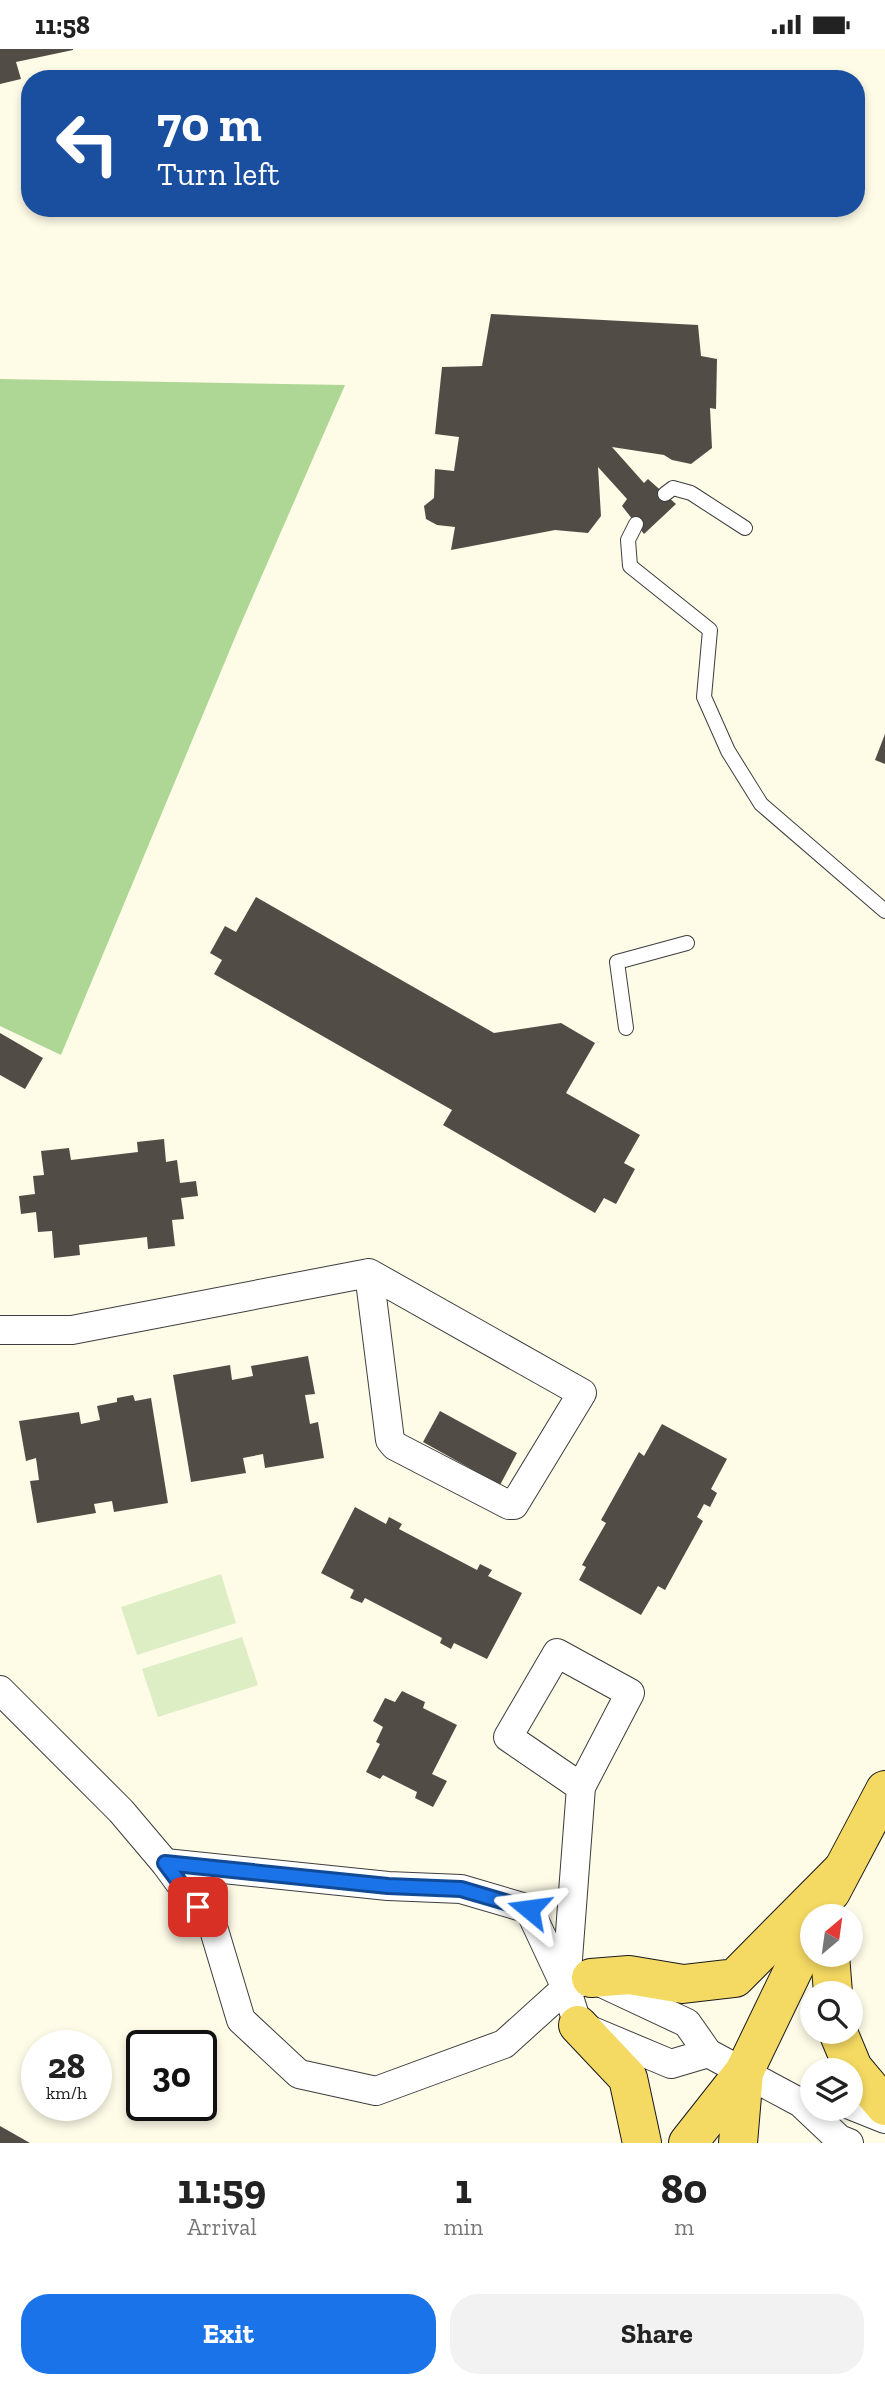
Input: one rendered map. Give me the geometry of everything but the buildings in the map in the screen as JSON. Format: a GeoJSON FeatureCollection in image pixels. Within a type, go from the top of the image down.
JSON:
{"type":"FeatureCollection","features":[{"type":"Feature","properties":{"kind":"main road"},"geometry":{"type":"LineString","coordinates":[[825,1904],[885,1790]]}},
{"type":"Feature","properties":{"kind":"main road"},"geometry":{"type":"LineString","coordinates":[[579,1983],[629,1975],[683,1984],[736,1978],[841,1871]]}},
{"type":"Feature","properties":{"kind":"main road"},"geometry":{"type":"LineString","coordinates":[[837,1904],[841,1871]]}},
{"type":"Feature","properties":{"kind":"main road"},"geometry":{"type":"LineString","coordinates":[[688,2143],[744,2073],[800,1956]]}},
{"type":"Feature","properties":{"kind":"main road"},"geometry":{"type":"LineString","coordinates":[[578,2025],[628,2078],[642,2143]]}},
{"type":"Feature","properties":{"kind":"main road"},"geometry":{"type":"LineString","coordinates":[[843,2044],[853,2068],[885,2106]]}},
{"type":"Feature","properties":{"kind":"main road"},"geometry":{"type":"LineString","coordinates":[[738,2143],[744,2073]]}},
{"type":"Feature","properties":{"kind":"street"},"geometry":{"type":"LineString","coordinates":[[0,1330],[72,1330],[369,1273],[582,1393],[514,1505],[509,1505],[395,1446],[390,1440],[369,1273]]}},
{"type":"Feature","properties":{"kind":"street"},"geometry":{"type":"LineString","coordinates":[[581,1787],[508,1737],[557,1653],[630,1693],[581,1787],[578,2025],[671,2064],[708,2053]]}},
{"type":"Feature","properties":{"kind":"street"},"geometry":{"type":"LineString","coordinates":[[0,1690],[121,1811],[165,1863],[214,1930],[241,2020],[299,2074],[376,2091],[504,2044],[579,1983]]}},
{"type":"Feature","properties":{"kind":"street"},"geometry":{"type":"LineString","coordinates":[[165,1863],[388,1886],[461,1889],[529,1909],[579,1983],[687,2023],[708,2053],[800,2099]]}},
{"type":"Feature","properties":{"kind":"street"},"geometry":{"type":"LineString","coordinates":[[863,2110],[885,2119]]}},
{"type":"Feature","properties":{"kind":"street"},"geometry":{"type":"LineString","coordinates":[[822,2121],[839,2140],[849,2143]]}},
{"type":"Feature","properties":{"kind":"lane"},"geometry":{"type":"LineString","coordinates":[[665,494],[673,488],[691,493],[745,529]]}},
{"type":"Feature","properties":{"kind":"lane"},"geometry":{"type":"LineString","coordinates":[[636,524],[628,540],[630,566],[710,630],[704,697],[728,751],[761,804],[885,911]]}},
{"type":"Feature","properties":{"kind":"lane"},"geometry":{"type":"LineString","coordinates":[[626,1028],[617,962],[687,943]]}},
{"type":"Feature","properties":{"kind":"green space"},"geometry":{"type":"Polygon","coordinates":[[[0,379],[345,385],[239,628],[61,1055],[0,1026],[0,379]]]}},
{"type":"Feature","properties":{"kind":"green space"},"geometry":{"type":"Polygon","coordinates":[[[221,1574],[236,1623],[137,1655],[121,1607],[221,1574]]]}},
{"type":"Feature","properties":{"kind":"green space"},"geometry":{"type":"Polygon","coordinates":[[[242,1637],[258,1685],[158,1717],[142,1669],[242,1637]]]}},
{"type":"Feature","properties":{"kind":"route"},"geometry":{"type":"LineString","coordinates":[[198,1907],[165,1863],[388,1886],[461,1889],[529,1909]]}}]}
